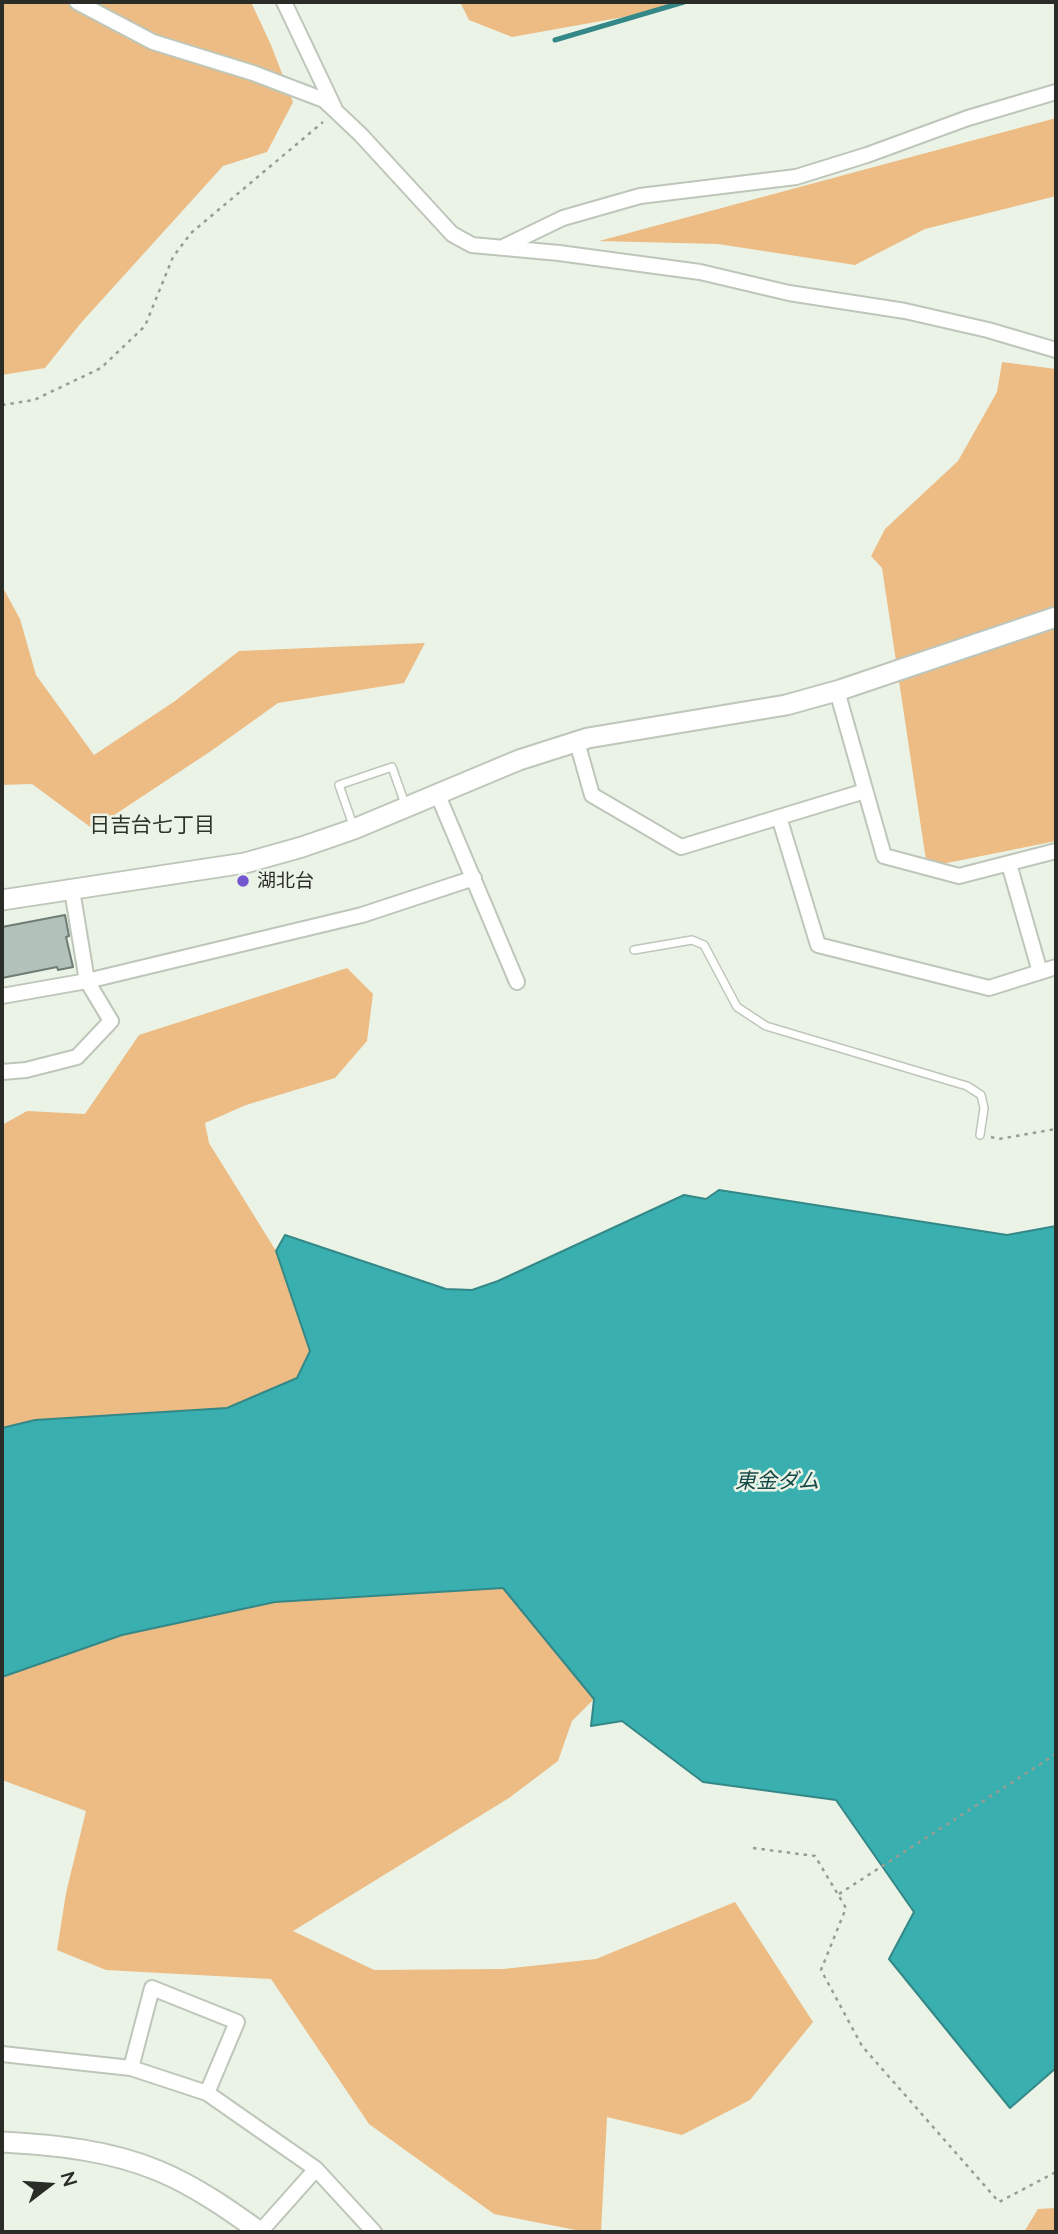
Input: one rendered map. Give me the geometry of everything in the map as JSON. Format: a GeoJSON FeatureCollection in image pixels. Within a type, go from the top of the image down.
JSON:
{"type":"FeatureCollection","features":[{"type":"Feature","properties":{"kind":"street"},"geometry":{"type":"LineString","coordinates":[[77,2],[153,42],[253,73],[324,100],[361,135],[452,234],[472,245],[504,246],[700,272],[789,293],[905,312],[988,330],[1056,350]]}},
{"type":"Feature","properties":{"kind":"street"},"geometry":{"type":"LineString","coordinates":[[285,2],[336,112]]}},
{"type":"Feature","properties":{"kind":"street"},"geometry":{"type":"LineString","coordinates":[[504,246],[563,218],[640,196],[796,177],[867,155],[968,118],[1056,92]]}},
{"type":"Feature","properties":{"kind":"street"},"geometry":{"type":"LineString","coordinates":[[2,901],[245,863],[354,829],[519,760],[577,742],[660,725],[786,705],[837,691],[1056,617]]}},
{"type":"Feature","properties":{"kind":"street"},"geometry":{"type":"LineString","coordinates":[[837,691],[884,856],[959,876],[1056,850]]}},
{"type":"Feature","properties":{"kind":"street"},"geometry":{"type":"LineString","coordinates":[[577,742],[592,795],[681,847],[865,791]]}},
{"type":"Feature","properties":{"kind":"street"},"geometry":{"type":"LineString","coordinates":[[437,793],[517,982]]}},
{"type":"Feature","properties":{"kind":"street"},"geometry":{"type":"LineString","coordinates":[[779,817],[818,945],[989,988],[1056,967]]}},
{"type":"Feature","properties":{"kind":"street"},"geometry":{"type":"LineString","coordinates":[[1009,864],[1040,972]]}},
{"type":"Feature","properties":{"kind":"street"},"geometry":{"type":"LineString","coordinates":[[2,996],[88,981],[362,915],[474,878]]}},
{"type":"Feature","properties":{"kind":"street"},"geometry":{"type":"LineString","coordinates":[[2,1072],[26,1070],[77,1057],[111,1021],[88,981],[72,890]]}},
{"type":"Feature","properties":{"kind":"street"},"geometry":{"type":"LineString","coordinates":[[131,2068],[152,1988],[237,2022],[207,2092]]}},
{"type":"Feature","properties":{"kind":"street"},"geometry":{"type":"LineString","coordinates":[[2,2054],[131,2068],[207,2092],[316,2169],[374,2232]]}},
{"type":"Feature","properties":{"kind":"street"},"geometry":{"type":"LineString","coordinates":[[2,2142],[49,2144],[123,2158],[159,2171],[198,2190],[260,2232],[316,2169]]}},
{"type":"Feature","properties":{"kind":"lane"},"geometry":{"type":"LineString","coordinates":[[354,829],[339,785],[392,767],[406,806]]}},
{"type":"Feature","properties":{"kind":"lane"},"geometry":{"type":"LineString","coordinates":[[634,950],[692,940],[704,945],[737,1007],[766,1026],[967,1086],[981,1095],[984,1108],[980,1135]]}},
{"type":"Feature","properties":{"kind":"path"},"geometry":{"type":"LineString","coordinates":[[2,405],[34,400],[101,368],[145,326],[173,257],[191,233],[336,112]]}},
{"type":"Feature","properties":{"kind":"path"},"geometry":{"type":"LineString","coordinates":[[980,1135],[999,1139],[1056,1129]]}},
{"type":"Feature","properties":{"kind":"path"},"geometry":{"type":"LineString","coordinates":[[839,1894],[1056,1754]]}},
{"type":"Feature","properties":{"kind":"path"},"geometry":{"type":"LineString","coordinates":[[753,1848],[815,1856],[846,1908],[821,1970],[862,2046],[999,2202],[1056,2172]]}},
{"type":"Feature","properties":{"kind":"shaded area"},"geometry":{"type":"Polygon","coordinates":[[[2,2],[251,2],[293,102],[267,152],[223,166],[80,324],[45,368],[2,375],[2,2]]]}},
{"type":"Feature","properties":{"kind":"shaded area"},"geometry":{"type":"Polygon","coordinates":[[[460,2],[680,2],[646,13],[512,37],[469,20],[460,2]]]}},
{"type":"Feature","properties":{"kind":"shaded area"},"geometry":{"type":"Polygon","coordinates":[[[1056,118],[1056,196],[925,229],[855,265],[718,244],[599,241],[1056,118]]]}},
{"type":"Feature","properties":{"kind":"shaded area"},"geometry":{"type":"Polygon","coordinates":[[[1002,362],[1056,369],[1056,841],[927,867],[882,568],[871,556],[885,529],[958,461],[997,392],[1002,362]]]}},
{"type":"Feature","properties":{"kind":"shaded area"},"geometry":{"type":"Polygon","coordinates":[[[2,586],[20,619],[36,675],[94,755],[175,701],[239,651],[425,643],[404,683],[278,703],[93,829],[32,784],[2,785],[2,586]]]}},
{"type":"Feature","properties":{"kind":"shaded area"},"geometry":{"type":"Polygon","coordinates":[[[347,968],[373,994],[367,1041],[335,1078],[246,1105],[205,1123],[209,1143],[276,1251],[310,1351],[297,1378],[227,1408],[35,1420],[2,1428],[2,1125],[27,1111],[85,1114],[139,1035],[347,968]]]}},
{"type":"Feature","properties":{"kind":"shaded area"},"geometry":{"type":"Polygon","coordinates":[[[503,1588],[594,1699],[572,1721],[558,1761],[509,1798],[293,1931],[374,1970],[503,1969],[596,1959],[735,1902],[813,2022],[750,2100],[682,2135],[607,2117],[601,2232],[586,2232],[494,2214],[369,2124],[271,1979],[106,1970],[57,1950],[66,1893],[86,1811],[2,1780],[2,1677],[122,1635],[275,1602],[503,1588]]]}},
{"type":"Feature","properties":{"kind":"shaded area"},"geometry":{"type":"Polygon","coordinates":[[[1056,2208],[1056,2232],[1024,2232],[1038,2209],[1056,2208]]]}},
{"type":"Feature","properties":{"kind":"water","name":"東金ダム"},"geometry":{"type":"Polygon","coordinates":[[[719,1190],[1007,1235],[1056,1226],[1056,2068],[1010,2108],[889,1959],[914,1912],[836,1800],[703,1782],[622,1721],[591,1726],[594,1699],[503,1588],[275,1602],[122,1635],[2,1677],[2,1428],[35,1420],[227,1408],[297,1378],[310,1351],[276,1251],[285,1235],[446,1289],[472,1290],[498,1281],[684,1195],[706,1199],[719,1190]]]}},
{"type":"Feature","properties":{"kind":"building"},"geometry":{"type":"Polygon","coordinates":[[[65,915],[69,936],[66,937],[73,967],[58,970],[57,967],[2,978],[2,927],[65,915]]]}},
{"type":"Feature","properties":{"kind":"waterway"},"geometry":{"type":"LineString","coordinates":[[555,40],[684,2]]}},
{"type":"Feature","properties":{"kind":"place","name":"湖北台"},"geometry":{"type":"Point","coordinates":[243,881]}},
{"type":"Feature","properties":{"kind":"district","name":"日吉台七丁目"},"geometry":{"type":"Point","coordinates":[152,825]}}]}
